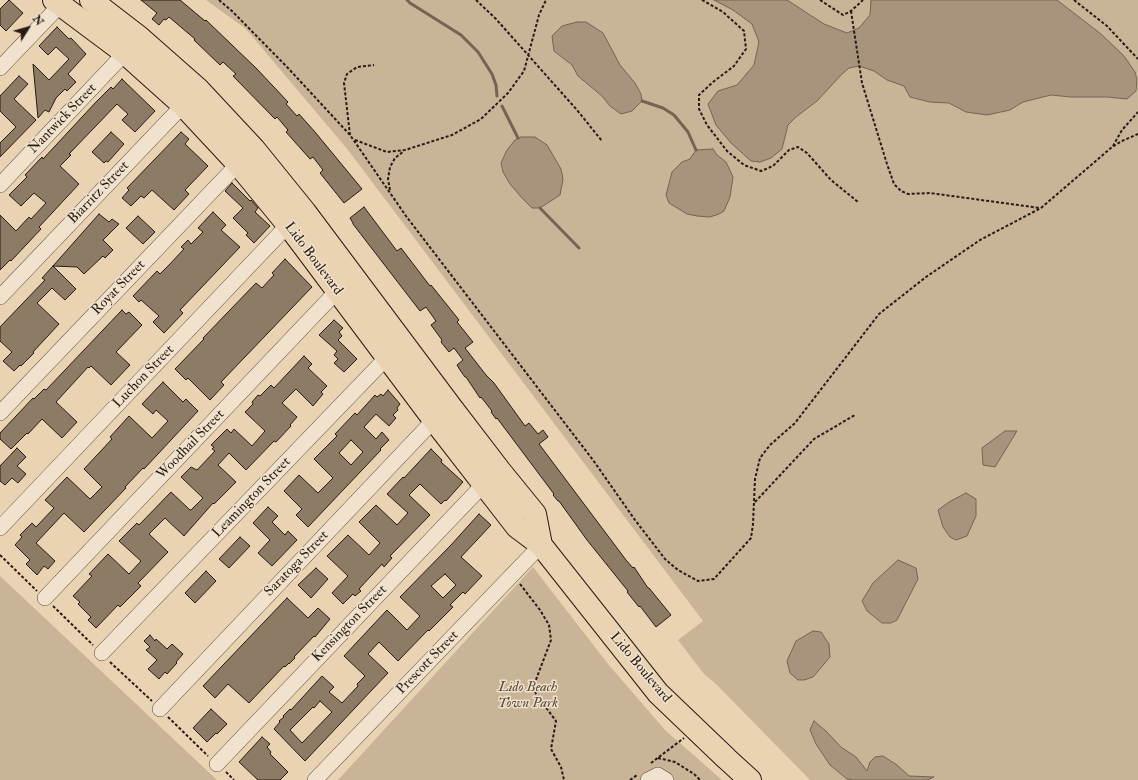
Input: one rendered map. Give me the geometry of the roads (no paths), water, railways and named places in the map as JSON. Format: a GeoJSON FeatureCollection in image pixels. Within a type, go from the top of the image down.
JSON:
{"type":"FeatureCollection","features":[{"type":"Feature","properties":{"kind":"highway","name":"Lido Boulevard"},"geometry":{"type":"LineString","coordinates":[[91,0],[139,37],[198,89],[254,149],[500,471],[535,514],[542,545]]}},
{"type":"Feature","properties":{"kind":"highway","name":"Lido Boulevard"},"geometry":{"type":"LineString","coordinates":[[58,2],[125,53],[183,105],[238,164],[288,226],[483,485],[517,527],[542,545],[658,693],[727,760],[750,780]]}},
{"type":"Feature","properties":{"kind":"street"},"geometry":{"type":"LineString","coordinates":[[0,68],[58,2]]}},
{"type":"Feature","properties":{"kind":"street","name":"Nantwick Street"},"geometry":{"type":"LineString","coordinates":[[0,185],[125,53]]}},
{"type":"Feature","properties":{"kind":"street","name":"Biarritz Street"},"geometry":{"type":"LineString","coordinates":[[0,297],[198,89]]}},
{"type":"Feature","properties":{"kind":"street","name":"Royat Street"},"geometry":{"type":"LineString","coordinates":[[0,413],[238,164]]}},
{"type":"Feature","properties":{"kind":"street","name":"Luchon Street"},"geometry":{"type":"LineString","coordinates":[[0,528],[288,226]]}},
{"type":"Feature","properties":{"kind":"street","name":"Woodhail Street"},"geometry":{"type":"LineString","coordinates":[[45,598],[337,291]]}},
{"type":"Feature","properties":{"kind":"street","name":"Leamington Street"},"geometry":{"type":"LineString","coordinates":[[102,653],[402,342]]}},
{"type":"Feature","properties":{"kind":"street","name":"Saratoga Street"},"geometry":{"type":"LineString","coordinates":[[160,709],[434,420]]}},
{"type":"Feature","properties":{"kind":"street","name":"Kensington Street"},"geometry":{"type":"LineString","coordinates":[[217,764],[483,485]]}},
{"type":"Feature","properties":{"kind":"street","name":"Prescott Street"},"geometry":{"type":"LineString","coordinates":[[315,780],[542,545]]}},
{"type":"Feature","properties":{"kind":"street"},"geometry":{"type":"LineString","coordinates":[[645,773],[658,775],[666,780]]}},
{"type":"Feature","properties":{"kind":"waterway"},"geometry":{"type":"LineString","coordinates":[[407,0],[461,35],[478,52],[492,74],[496,85],[497,96]]}},
{"type":"Feature","properties":{"kind":"waterway"},"geometry":{"type":"LineString","coordinates":[[642,101],[663,108],[674,115],[688,132],[696,150]]}},
{"type":"Feature","properties":{"kind":"waterway"},"geometry":{"type":"LineString","coordinates":[[502,106],[518,138]]}},
{"type":"Feature","properties":{"kind":"waterway"},"geometry":{"type":"LineString","coordinates":[[540,208],[579,248]]}},
{"type":"Feature","properties":{"kind":"park label","name":"Lido Beach Town Park"},"geometry":{"type":"Point","coordinates":[528,696]}}]}
